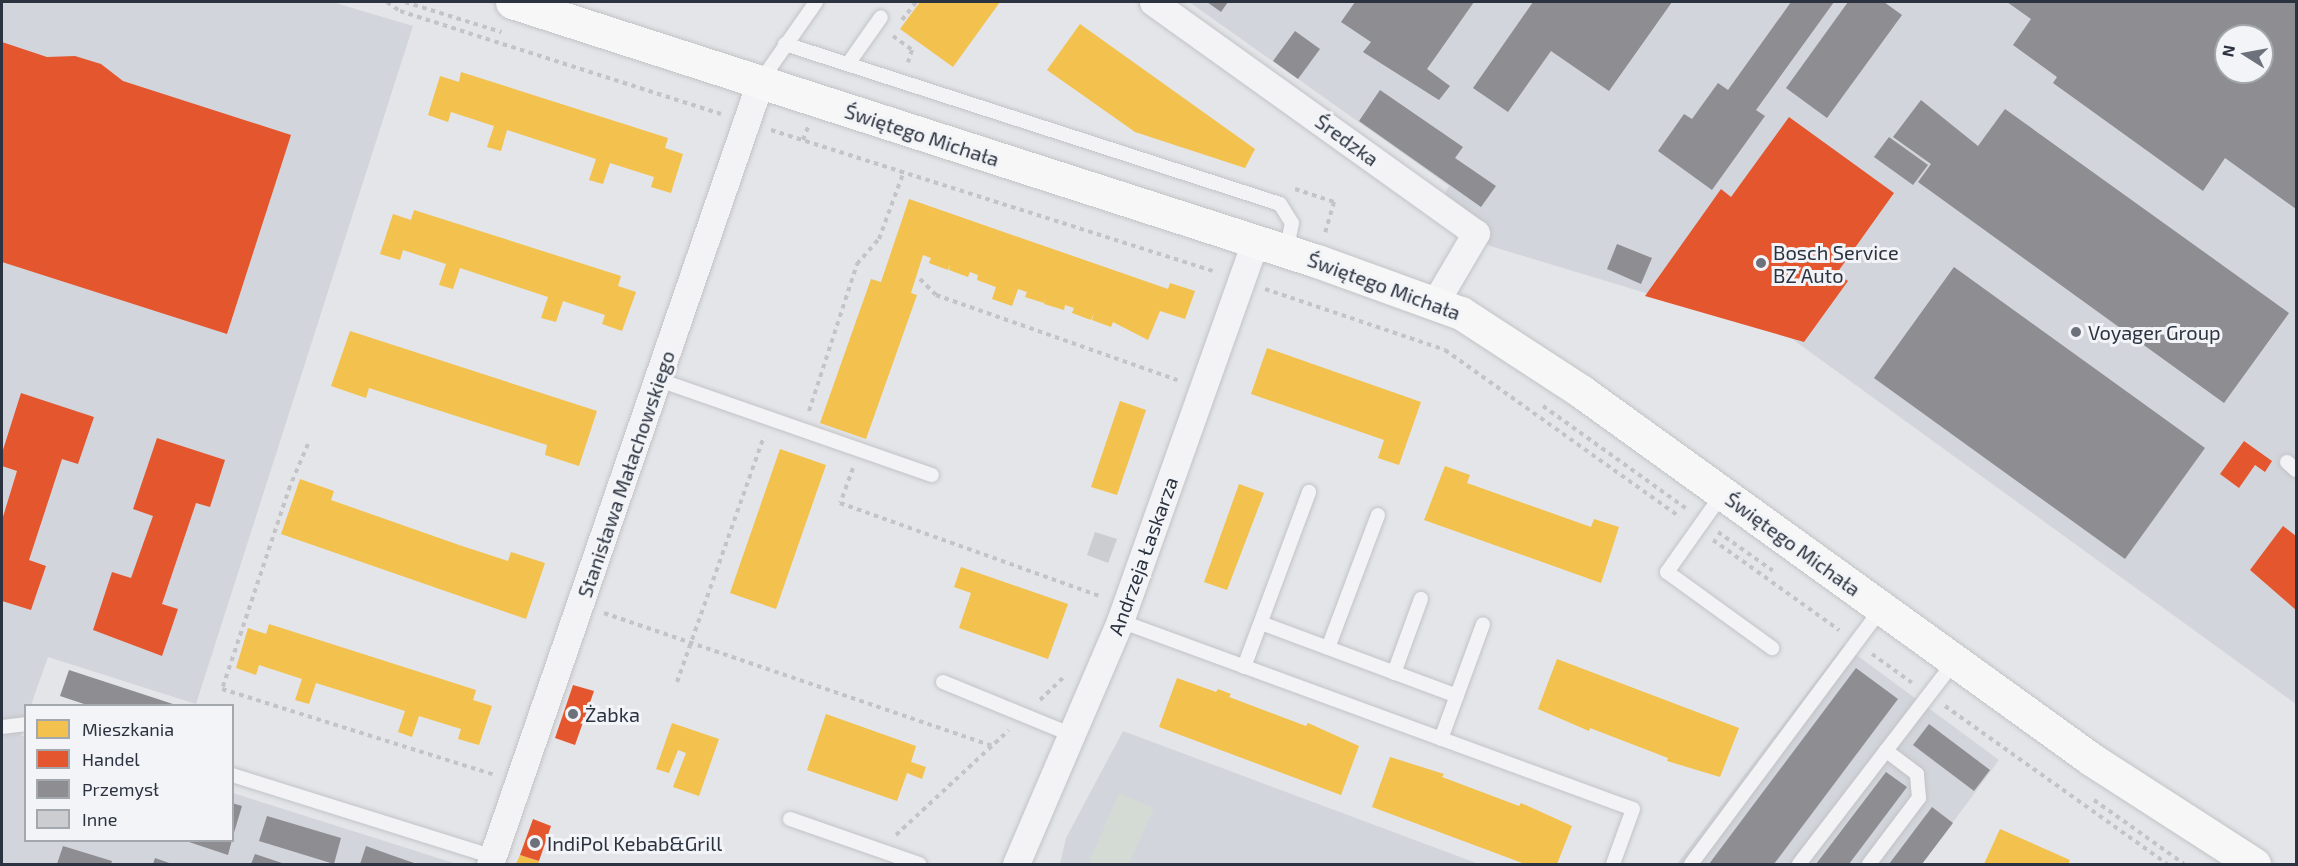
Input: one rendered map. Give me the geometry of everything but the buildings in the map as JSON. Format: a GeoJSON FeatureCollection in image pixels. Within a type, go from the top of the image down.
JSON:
{"type":"FeatureCollection","features":[{"type":"Feature","properties":{"kind":"street","name":"Świętego Michała"},"geometry":{"type":"LineString","coordinates":[[513,2],[1436,301],[1487,327],[1723,493],[1954,662],[2239,860],[2280,864]]}},
{"type":"Feature","properties":{"kind":"street","name":"Średzka"},"geometry":{"type":"LineString","coordinates":[[1153,2],[1476,233],[1436,301]]}},
{"type":"Feature","properties":{"kind":"street","name":"Stanisława Małachowskiego"},"geometry":{"type":"LineString","coordinates":[[491,861],[760,82]]}},
{"type":"Feature","properties":{"kind":"street","name":"Andrzeja Łaskarza"},"geometry":{"type":"LineString","coordinates":[[1016,864],[1123,613],[1255,242]]}},
{"type":"Feature","properties":{"kind":"lane"},"geometry":{"type":"LineString","coordinates":[[760,82],[816,2]]}},
{"type":"Feature","properties":{"kind":"lane"},"geometry":{"type":"LineString","coordinates":[[848,64],[881,17]]}},
{"type":"Feature","properties":{"kind":"lane"},"geometry":{"type":"LineString","coordinates":[[785,44],[1280,204],[1292,223],[1286,252]]}},
{"type":"Feature","properties":{"kind":"lane"},"geometry":{"type":"LineString","coordinates":[[659,380],[932,475]]}},
{"type":"Feature","properties":{"kind":"lane"},"geometry":{"type":"LineString","coordinates":[[1244,667],[1309,492]]}},
{"type":"Feature","properties":{"kind":"lane"},"geometry":{"type":"LineString","coordinates":[[1723,493],[1667,572],[1772,648]]}},
{"type":"Feature","properties":{"kind":"lane"},"geometry":{"type":"LineString","coordinates":[[1328,648],[1377,515]]}},
{"type":"Feature","properties":{"kind":"lane"},"geometry":{"type":"LineString","coordinates":[[1394,673],[1421,599]]}},
{"type":"Feature","properties":{"kind":"lane"},"geometry":{"type":"LineString","coordinates":[[1691,864],[1882,608]]}},
{"type":"Feature","properties":{"kind":"lane"},"geometry":{"type":"LineString","coordinates":[[1123,613],[1244,667],[1633,809],[1613,864]]}},
{"type":"Feature","properties":{"kind":"lane"},"geometry":{"type":"LineString","coordinates":[[1261,622],[1457,696]]}},
{"type":"Feature","properties":{"kind":"lane"},"geometry":{"type":"LineString","coordinates":[[1441,739],[1483,624]]}},
{"type":"Feature","properties":{"kind":"lane"},"geometry":{"type":"LineString","coordinates":[[1799,864],[1954,662]]}},
{"type":"Feature","properties":{"kind":"lane"},"geometry":{"type":"LineString","coordinates":[[943,682],[1072,735]]}},
{"type":"Feature","properties":{"kind":"lane"},"geometry":{"type":"LineString","coordinates":[[2,727],[24,724]]}},
{"type":"Feature","properties":{"kind":"lane"},"geometry":{"type":"LineString","coordinates":[[1869,864],[1919,798],[1917,774],[1886,751]]}},
{"type":"Feature","properties":{"kind":"lane"},"geometry":{"type":"LineString","coordinates":[[234,776],[491,861]]}},
{"type":"Feature","properties":{"kind":"lane"},"geometry":{"type":"LineString","coordinates":[[790,819],[919,864]]}},
{"type":"Feature","properties":{"kind":"path"},"geometry":{"type":"LineString","coordinates":[[387,2],[400,11],[904,171],[1243,281],[1445,350],[1701,526],[1778,574]]}},
{"type":"Feature","properties":{"kind":"path"},"geometry":{"type":"LineString","coordinates":[[405,2],[507,34]]}},
{"type":"Feature","properties":{"kind":"path"},"geometry":{"type":"LineString","coordinates":[[908,63],[912,50],[891,35],[916,2]]}},
{"type":"Feature","properties":{"kind":"path"},"geometry":{"type":"LineString","coordinates":[[795,127],[818,134]]}},
{"type":"Feature","properties":{"kind":"path"},"geometry":{"type":"LineString","coordinates":[[802,430],[857,264],[879,239],[904,171]]}},
{"type":"Feature","properties":{"kind":"path"},"geometry":{"type":"LineString","coordinates":[[920,279],[936,295],[1203,389]]}},
{"type":"Feature","properties":{"kind":"path"},"geometry":{"type":"LineString","coordinates":[[1534,399],[1856,643],[2167,864]]}},
{"type":"Feature","properties":{"kind":"path"},"geometry":{"type":"LineString","coordinates":[[677,682],[770,419]]}},
{"type":"Feature","properties":{"kind":"path"},"geometry":{"type":"LineString","coordinates":[[308,444],[290,486],[222,689],[518,783]]}},
{"type":"Feature","properties":{"kind":"path"},"geometry":{"type":"LineString","coordinates":[[860,450],[840,502],[1123,613]]}},
{"type":"Feature","properties":{"kind":"path"},"geometry":{"type":"LineString","coordinates":[[580,604],[993,746]]}},
{"type":"Feature","properties":{"kind":"path"},"geometry":{"type":"LineString","coordinates":[[880,850],[993,746],[1072,669]]}},
{"type":"Feature","properties":{"kind":"path"},"geometry":{"type":"LineString","coordinates":[[2088,796],[2184,864]]}},
{"type":"Feature","properties":{"kind":"shaded area"},"geometry":{"type":"Polygon","coordinates":[[[2,2],[332,2],[413,26],[196,704],[48,657],[31,704],[24,704],[21,736],[24,736],[24,842],[234,842],[234,793],[457,864],[2,864],[2,2]]]}},
{"type":"Feature","properties":{"kind":"shaded area"},"geometry":{"type":"Polygon","coordinates":[[[1189,2],[2296,2],[2296,704],[1788,336],[1490,246],[1436,207],[1449,186],[1189,2]]]}},
{"type":"Feature","properties":{"kind":"shaded area"},"geometry":{"type":"Polygon","coordinates":[[[1843,645],[1999,760],[1922,864],[1677,864],[1843,645]]]}},
{"type":"Feature","properties":{"kind":"shaded area"},"geometry":{"type":"Polygon","coordinates":[[[1123,731],[1479,864],[1060,864],[1066,838],[1123,731]]]}},
{"type":"Feature","properties":{"kind":"shaded area"},"geometry":{"type":"Polygon","coordinates":[[[1119,793],[1154,808],[1129,864],[1094,864],[1089,862],[1119,793]]]}},
{"type":"Feature","properties":{"kind":"place","name":"Bosch Service BZ Auto"},"geometry":{"type":"Point","coordinates":[1761,263]}},
{"type":"Feature","properties":{"kind":"place","name":"Voyager Group"},"geometry":{"type":"Point","coordinates":[2076,332]}},
{"type":"Feature","properties":{"kind":"place","name":"Żabka"},"geometry":{"type":"Point","coordinates":[573,714]}},
{"type":"Feature","properties":{"kind":"place","name":"IndiPol Kebab&Grill"},"geometry":{"type":"Point","coordinates":[535,843]}}]}
